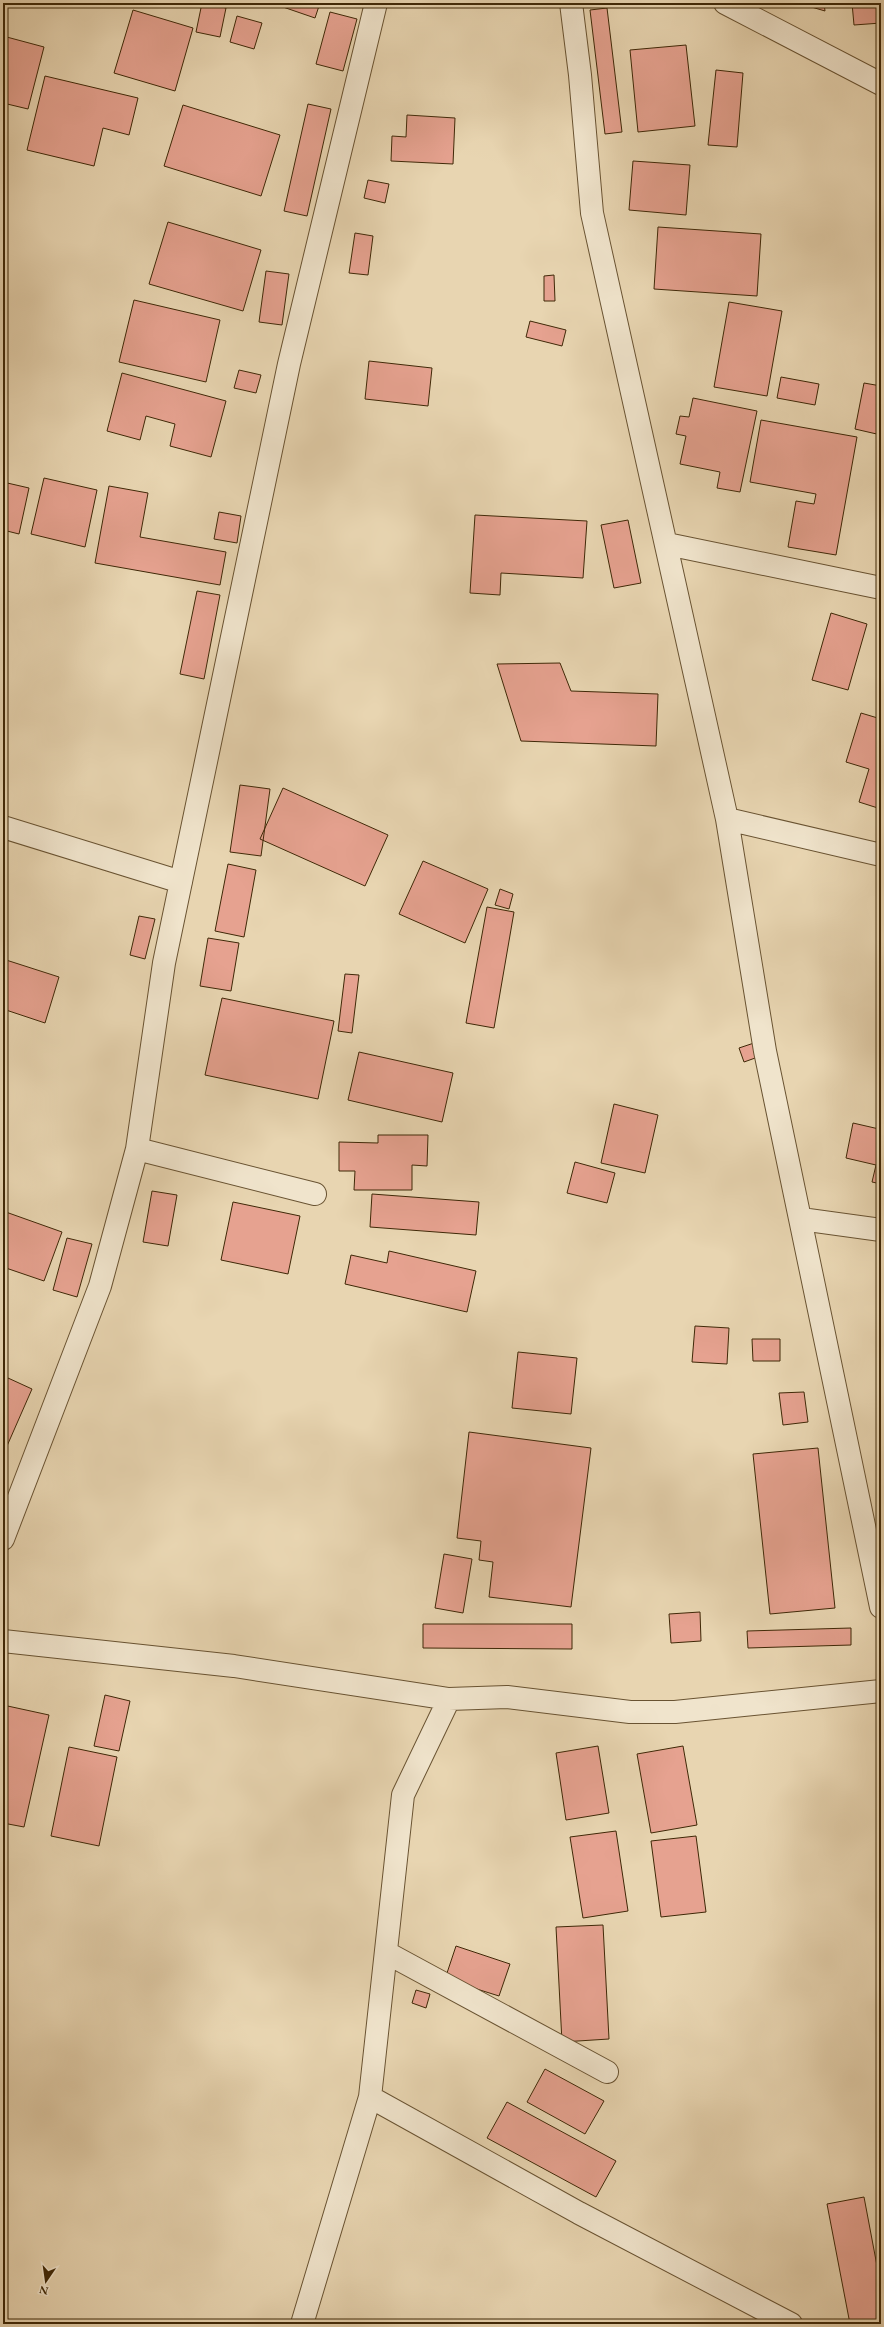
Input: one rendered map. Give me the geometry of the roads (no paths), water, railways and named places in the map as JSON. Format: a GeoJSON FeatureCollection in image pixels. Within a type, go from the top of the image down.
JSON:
{"type":"FeatureCollection","features":[{"type":"Feature","properties":{"kind":"street"},"geometry":{"type":"LineString","coordinates":[[3,1539],[100,1286],[138,1149],[164,963],[289,364],[376,3]]}},
{"type":"Feature","properties":{"kind":"street"},"geometry":{"type":"LineString","coordinates":[[571,3],[580,75],[592,213],[667,544],[727,819],[764,1051],[801,1220],[881,1607]]}},
{"type":"Feature","properties":{"kind":"street"},"geometry":{"type":"LineString","coordinates":[[725,3],[881,84]]}},
{"type":"Feature","properties":{"kind":"street"},"geometry":{"type":"LineString","coordinates":[[667,544],[881,588]]}},
{"type":"Feature","properties":{"kind":"street"},"geometry":{"type":"LineString","coordinates":[[727,819],[881,855]]}},
{"type":"Feature","properties":{"kind":"street"},"geometry":{"type":"LineString","coordinates":[[3,827],[181,882]]}},
{"type":"Feature","properties":{"kind":"street"},"geometry":{"type":"LineString","coordinates":[[138,1149],[315,1194]]}},
{"type":"Feature","properties":{"kind":"street"},"geometry":{"type":"LineString","coordinates":[[801,1220],[881,1230]]}},
{"type":"Feature","properties":{"kind":"street"},"geometry":{"type":"LineString","coordinates":[[3,1642],[234,1666],[449,1699],[507,1697],[630,1712],[675,1712],[881,1691]]}},
{"type":"Feature","properties":{"kind":"street"},"geometry":{"type":"LineString","coordinates":[[302,2324],[370,2097],[387,1953],[403,1795],[449,1699]]}},
{"type":"Feature","properties":{"kind":"street"},"geometry":{"type":"LineString","coordinates":[[387,1953],[607,2072]]}},
{"type":"Feature","properties":{"kind":"street"},"geometry":{"type":"LineString","coordinates":[[370,2097],[580,2213],[791,2324]]}}]}
